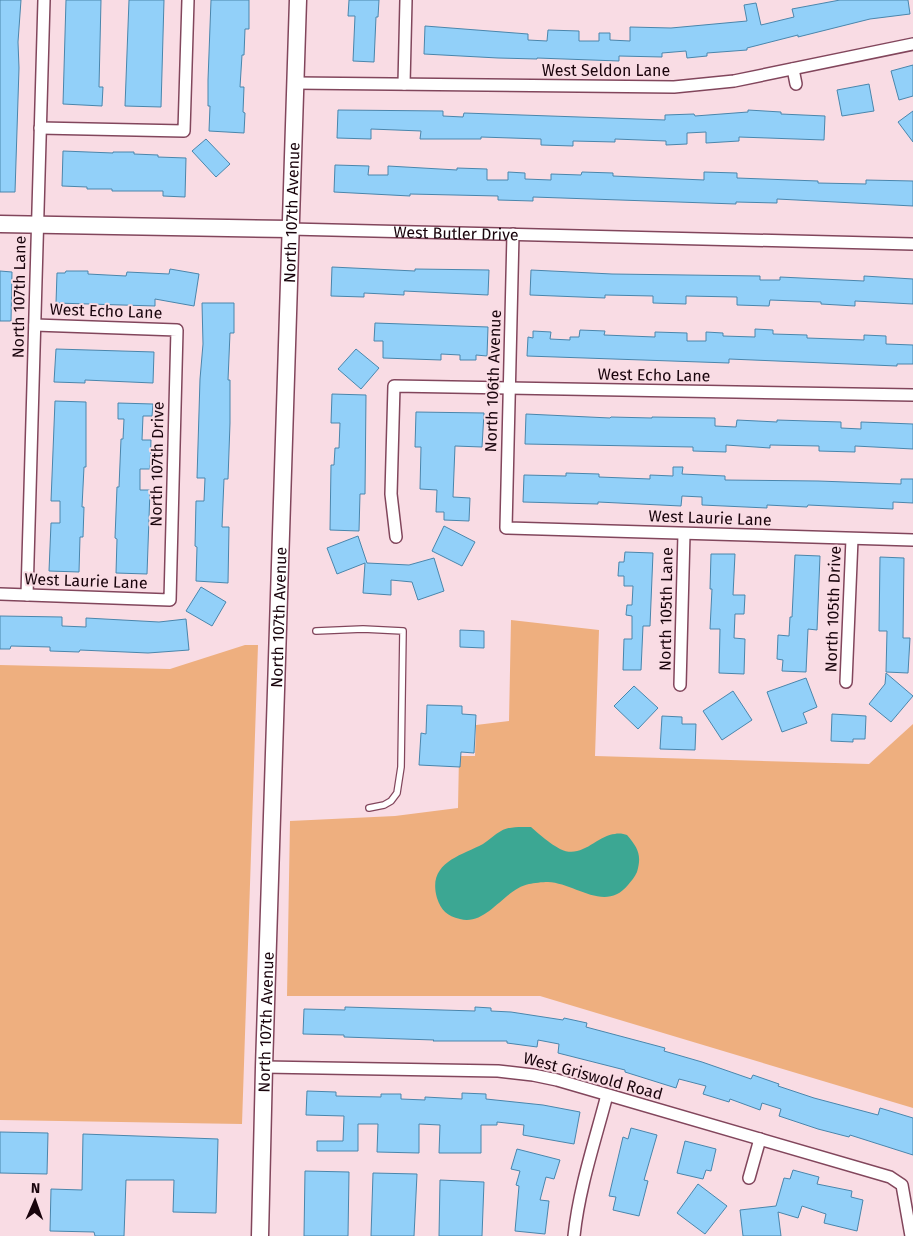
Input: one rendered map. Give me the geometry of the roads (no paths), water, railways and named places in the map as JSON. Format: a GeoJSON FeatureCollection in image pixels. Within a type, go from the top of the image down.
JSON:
{"type":"FeatureCollection","features":[{"type":"Feature","properties":{"kind":"street","name":"North 107th Lane"},"geometry":{"type":"LineString","coordinates":[[27,595],[44,0]]}},
{"type":"Feature","properties":{"kind":"street"},"geometry":{"type":"LineString","coordinates":[[40,128],[184,131],[188,0]]}},
{"type":"Feature","properties":{"kind":"street","name":"North 107th Avenue"},"geometry":{"type":"LineString","coordinates":[[260,1236],[298,0]]}},
{"type":"Feature","properties":{"kind":"street"},"geometry":{"type":"LineString","coordinates":[[404,84],[406,0]]}},
{"type":"Feature","properties":{"kind":"street","name":"West Seldon Lane"},"geometry":{"type":"LineString","coordinates":[[295,84],[674,88],[734,81],[913,44]]}},
{"type":"Feature","properties":{"kind":"street"},"geometry":{"type":"LineString","coordinates":[[793,69],[796,84]]}},
{"type":"Feature","properties":{"kind":"street","name":"West Butler Drive"},"geometry":{"type":"LineString","coordinates":[[0,224],[913,244]]}},
{"type":"Feature","properties":{"kind":"street","name":"North 106th Avenue"},"geometry":{"type":"LineString","coordinates":[[506,528],[513,234]]}},
{"type":"Feature","properties":{"kind":"street","name":"West Echo Lane"},"geometry":{"type":"LineString","coordinates":[[35,325],[177,330]]}},
{"type":"Feature","properties":{"kind":"street","name":"North 107th Drive"},"geometry":{"type":"LineString","coordinates":[[170,600],[177,330]]}},
{"type":"Feature","properties":{"kind":"street","name":"West Echo Lane"},"geometry":{"type":"LineString","coordinates":[[396,537],[391,494],[394,386],[913,396]]}},
{"type":"Feature","properties":{"kind":"street","name":"West Laurie Lane"},"geometry":{"type":"LineString","coordinates":[[506,528],[913,540]]}},
{"type":"Feature","properties":{"kind":"street","name":"North 105th Lane"},"geometry":{"type":"LineString","coordinates":[[680,685],[684,534]]}},
{"type":"Feature","properties":{"kind":"street","name":"North 105th Drive"},"geometry":{"type":"LineString","coordinates":[[846,682],[852,539]]}},
{"type":"Feature","properties":{"kind":"street","name":"West Laurie Lane"},"geometry":{"type":"LineString","coordinates":[[0,594],[170,600]]}},
{"type":"Feature","properties":{"kind":"street","name":"West Griswold Road"},"geometry":{"type":"LineString","coordinates":[[264,1067],[498,1070],[549,1078],[890,1177],[902,1185],[911,1236]]}},
{"type":"Feature","properties":{"kind":"street"},"geometry":{"type":"LineString","coordinates":[[574,1236],[576,1214],[607,1095]]}},
{"type":"Feature","properties":{"kind":"street"},"geometry":{"type":"LineString","coordinates":[[749,1178],[760,1139]]}},
{"type":"Feature","properties":{"kind":"lane"},"geometry":{"type":"LineString","coordinates":[[316,631],[403,631],[401,767],[397,793],[391,801],[384,805],[369,808]]}}]}
